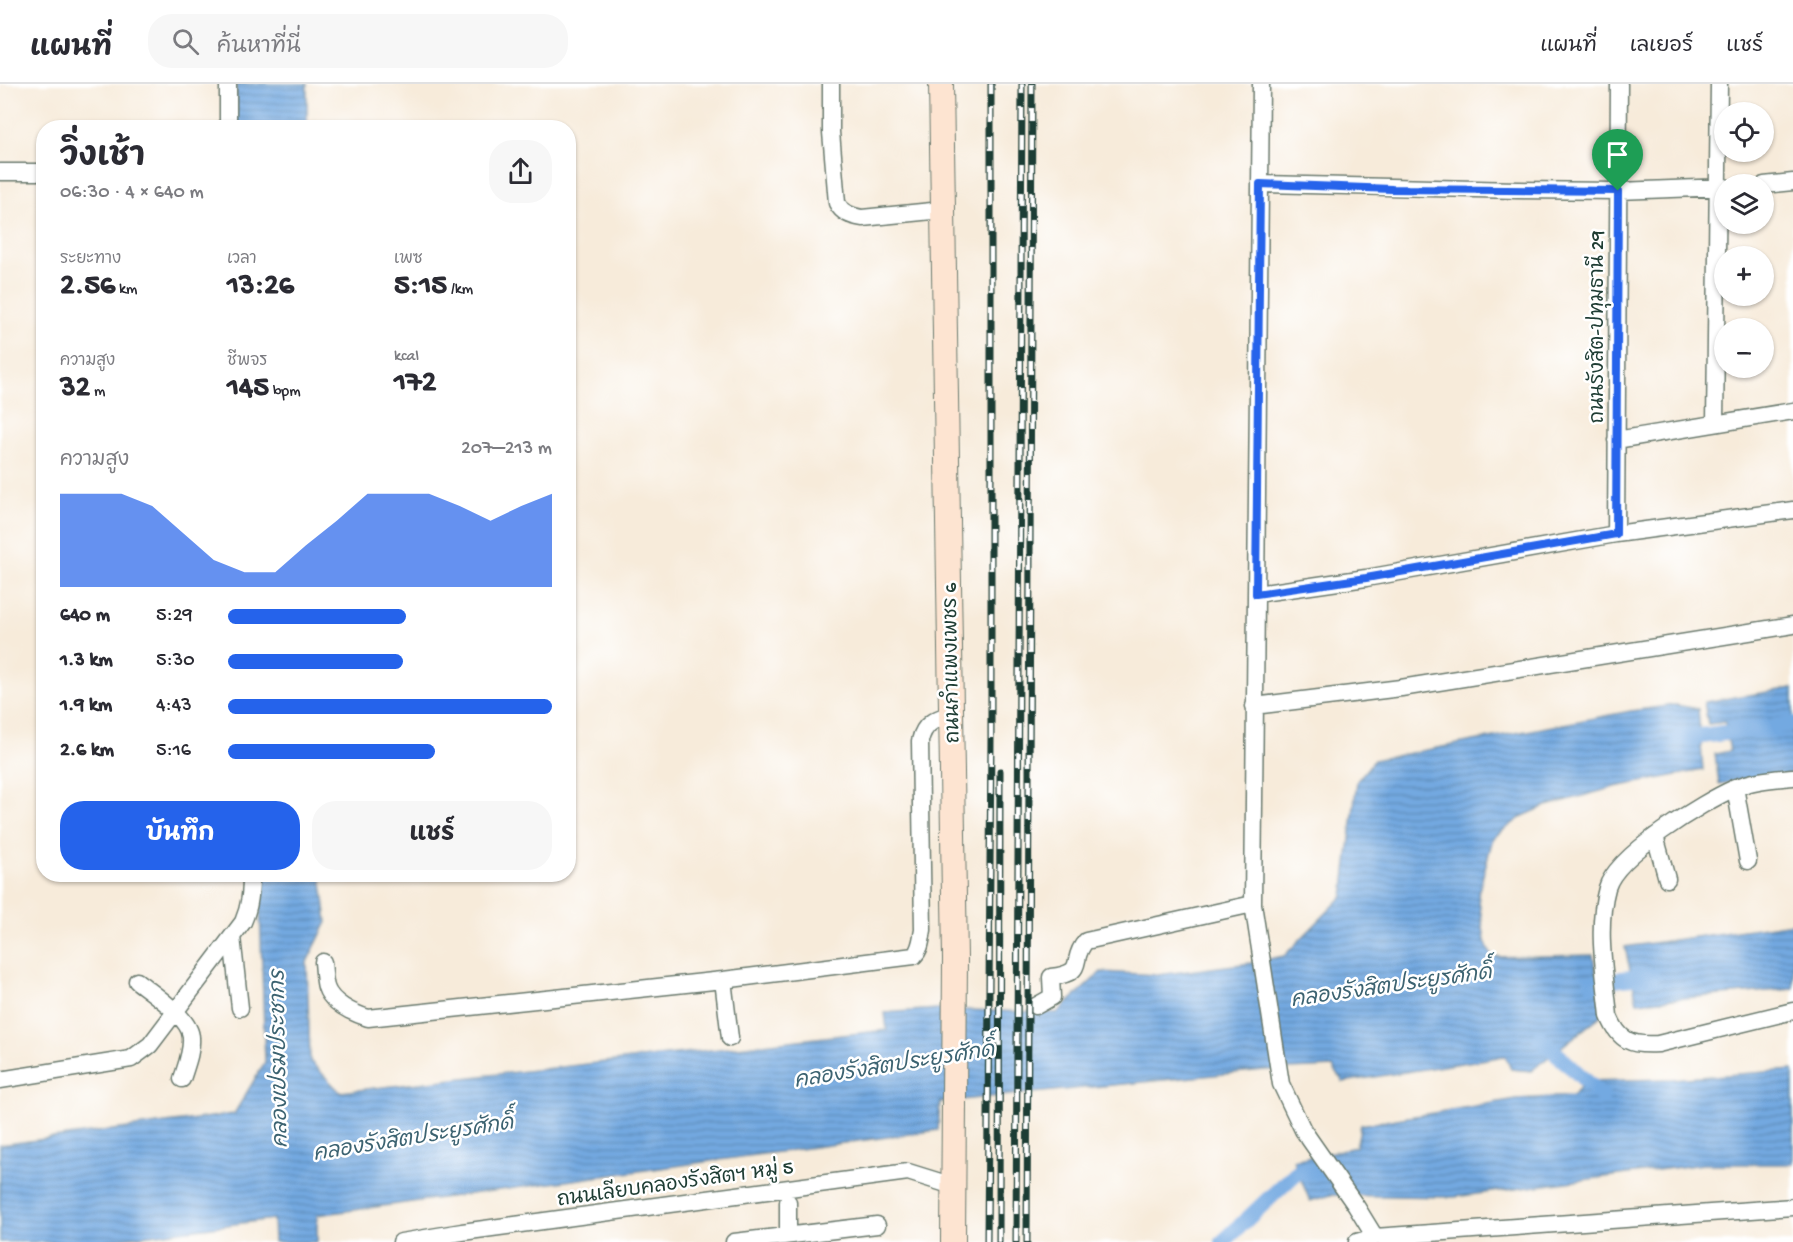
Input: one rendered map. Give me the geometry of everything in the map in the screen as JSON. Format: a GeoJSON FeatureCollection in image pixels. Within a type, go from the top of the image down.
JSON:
{"type":"FeatureCollection","features":[{"type":"Feature","properties":{"kind":"main road","name":"ถนนกำแพงเพชร 6"},"geometry":{"type":"LineString","coordinates":[[941,84],[955,959],[953,1242]]}},
{"type":"Feature","properties":{"kind":"street"},"geometry":{"type":"LineString","coordinates":[[228,84],[228,120]]}},
{"type":"Feature","properties":{"kind":"street"},"geometry":{"type":"LineString","coordinates":[[831,84],[831,132],[837,203],[840,208],[855,217],[862,218],[942,210]]}},
{"type":"Feature","properties":{"kind":"street"},"geometry":{"type":"LineString","coordinates":[[1261,84],[1253,904],[1281,1084],[1303,1130],[1375,1237]]}},
{"type":"Feature","properties":{"kind":"street","name":"ถนนรังสิต-ปทุมธานี 29"},"geometry":{"type":"LineString","coordinates":[[1616,534],[1619,84]]}},
{"type":"Feature","properties":{"kind":"street"},"geometry":{"type":"LineString","coordinates":[[1719,84],[1721,174]]}},
{"type":"Feature","properties":{"kind":"street"},"geometry":{"type":"LineString","coordinates":[[0,172],[36,172]]}},
{"type":"Feature","properties":{"kind":"street"},"geometry":{"type":"LineString","coordinates":[[1774,184],[1793,182]]}},
{"type":"Feature","properties":{"kind":"street"},"geometry":{"type":"LineString","coordinates":[[1260,184],[1392,189],[1618,191],[1714,188]]}},
{"type":"Feature","properties":{"kind":"street"},"geometry":{"type":"LineString","coordinates":[[1715,423],[1720,234]]}},
{"type":"Feature","properties":{"kind":"street"},"geometry":{"type":"LineString","coordinates":[[1616,440],[1793,411]]}},
{"type":"Feature","properties":{"kind":"street"},"geometry":{"type":"LineString","coordinates":[[1256,594],[1378,576],[1616,534],[1793,510]]}},
{"type":"Feature","properties":{"kind":"street"},"geometry":{"type":"LineString","coordinates":[[1254,706],[1401,688],[1793,625]]}},
{"type":"Feature","properties":{"kind":"street"},"geometry":{"type":"LineString","coordinates":[[323,962],[326,988],[333,999],[356,1014],[368,1018],[723,980],[914,956],[918,952],[922,930],[920,741],[926,725],[951,714]]}},
{"type":"Feature","properties":{"kind":"street"},"geometry":{"type":"LineString","coordinates":[[1793,777],[1735,787],[1673,823],[1624,861],[1608,885],[1602,911],[1609,1016],[1614,1030],[1624,1039],[1640,1045],[1658,1044],[1793,1011]]}},
{"type":"Feature","properties":{"kind":"street"},"geometry":{"type":"LineString","coordinates":[[1735,787],[1748,861]]}},
{"type":"Feature","properties":{"kind":"street"},"geometry":{"type":"LineString","coordinates":[[1655,836],[1667,879]]}},
{"type":"Feature","properties":{"kind":"street"},"geometry":{"type":"LineString","coordinates":[[0,1080],[131,1059],[150,1045],[243,922],[249,908],[251,882]]}},
{"type":"Feature","properties":{"kind":"street"},"geometry":{"type":"LineString","coordinates":[[1036,1006],[1052,998],[1051,977],[1071,973],[1077,966],[1079,948],[1086,941],[1253,904]]}},
{"type":"Feature","properties":{"kind":"street"},"geometry":{"type":"LineString","coordinates":[[232,937],[240,1008]]}},
{"type":"Feature","properties":{"kind":"street"},"geometry":{"type":"LineString","coordinates":[[723,980],[730,1038]]}},
{"type":"Feature","properties":{"kind":"street"},"geometry":{"type":"LineString","coordinates":[[137,981],[175,1012],[189,1027],[192,1038],[182,1079]]}},
{"type":"Feature","properties":{"kind":"street","name":"ถนนเลียบคลองรังสิตฯ หมู่ 5"},"geometry":{"type":"LineString","coordinates":[[401,1242],[908,1172],[953,1186]]}},
{"type":"Feature","properties":{"kind":"street"},"geometry":{"type":"LineString","coordinates":[[784,1238],[788,1203]]}},
{"type":"Feature","properties":{"kind":"street"},"geometry":{"type":"LineString","coordinates":[[1357,1242],[1375,1237],[1793,1207]]}},
{"type":"Feature","properties":{"kind":"street"},"geometry":{"type":"LineString","coordinates":[[734,1242],[784,1238],[877,1225]]}},
{"type":"Feature","properties":{"kind":"water"},"geometry":{"type":"Polygon","coordinates":[[[236,84],[307,84],[307,120],[237,120],[236,84]]]}},
{"type":"Feature","properties":{"kind":"water"},"geometry":{"type":"Polygon","coordinates":[[[1793,688],[1793,773],[1719,784],[1715,754],[1730,751],[1725,722],[1708,724],[1704,702],[1793,688]]]}},
{"type":"Feature","properties":{"kind":"water","name":"คลองเปรมประชากร"},"geometry":{"type":"Polygon","coordinates":[[[1675,705],[1698,709],[1703,770],[1615,787],[1546,806],[1523,816],[1493,838],[1478,894],[1485,941],[1492,957],[1593,955],[1603,1014],[1531,1071],[1511,1069],[1505,1056],[1343,1082],[1333,1067],[1264,1070],[940,1102],[938,1130],[317,1215],[317,1242],[274,1242],[273,1219],[96,1242],[0,1242],[0,1145],[234,1114],[265,1062],[259,882],[322,882],[327,922],[307,962],[310,1061],[340,1092],[887,1030],[885,1013],[937,1009],[1057,1013],[1101,972],[1158,975],[1250,963],[1284,956],[1343,896],[1357,781],[1374,760],[1631,711],[1675,705]]]}},
{"type":"Feature","properties":{"kind":"water"},"geometry":{"type":"Polygon","coordinates":[[[1793,923],[1793,989],[1637,1002],[1625,947],[1793,923]]]}},
{"type":"Feature","properties":{"kind":"water"},"geometry":{"type":"Polygon","coordinates":[[[1793,1070],[1793,1164],[1703,1164],[1454,1197],[1330,1195],[1310,1201],[1293,1160],[1356,1147],[1361,1125],[1517,1099],[1572,1096],[1586,1081],[1672,1079],[1793,1070]]]}},
{"type":"Feature","properties":{"kind":"waterway"},"geometry":{"type":"LineString","coordinates":[[1678,739],[1793,724]]}},
{"type":"Feature","properties":{"kind":"waterway","name":"คลองรังสิตประยูรศักดิ์"},"geometry":{"type":"LineString","coordinates":[[1591,982],[1652,976]]}},
{"type":"Feature","properties":{"kind":"waterway"},"geometry":{"type":"LineString","coordinates":[[1540,1038],[1602,1096]]}},
{"type":"Feature","properties":{"kind":"waterway"},"geometry":{"type":"LineString","coordinates":[[1223,1242],[1296,1173],[1319,1168]]}},
{"type":"Feature","properties":{"kind":"railway"},"geometry":{"type":"LineString","coordinates":[[987,1242],[991,740],[991,84]]}},
{"type":"Feature","properties":{"kind":"railway"},"geometry":{"type":"LineString","coordinates":[[1016,1242],[1022,84]]}},
{"type":"Feature","properties":{"kind":"railway"},"geometry":{"type":"LineString","coordinates":[[1027,1242],[1032,84]]}},
{"type":"Feature","properties":{"kind":"railway"},"geometry":{"type":"LineString","coordinates":[[999,1242],[1000,771]]}},
{"type":"Feature","properties":{"kind":"route"},"geometry":{"type":"LineString","coordinates":[[1260,184],[1392,189],[1618,191],[1616,534],[1366,578],[1256,594],[1260,184]]}}]}
